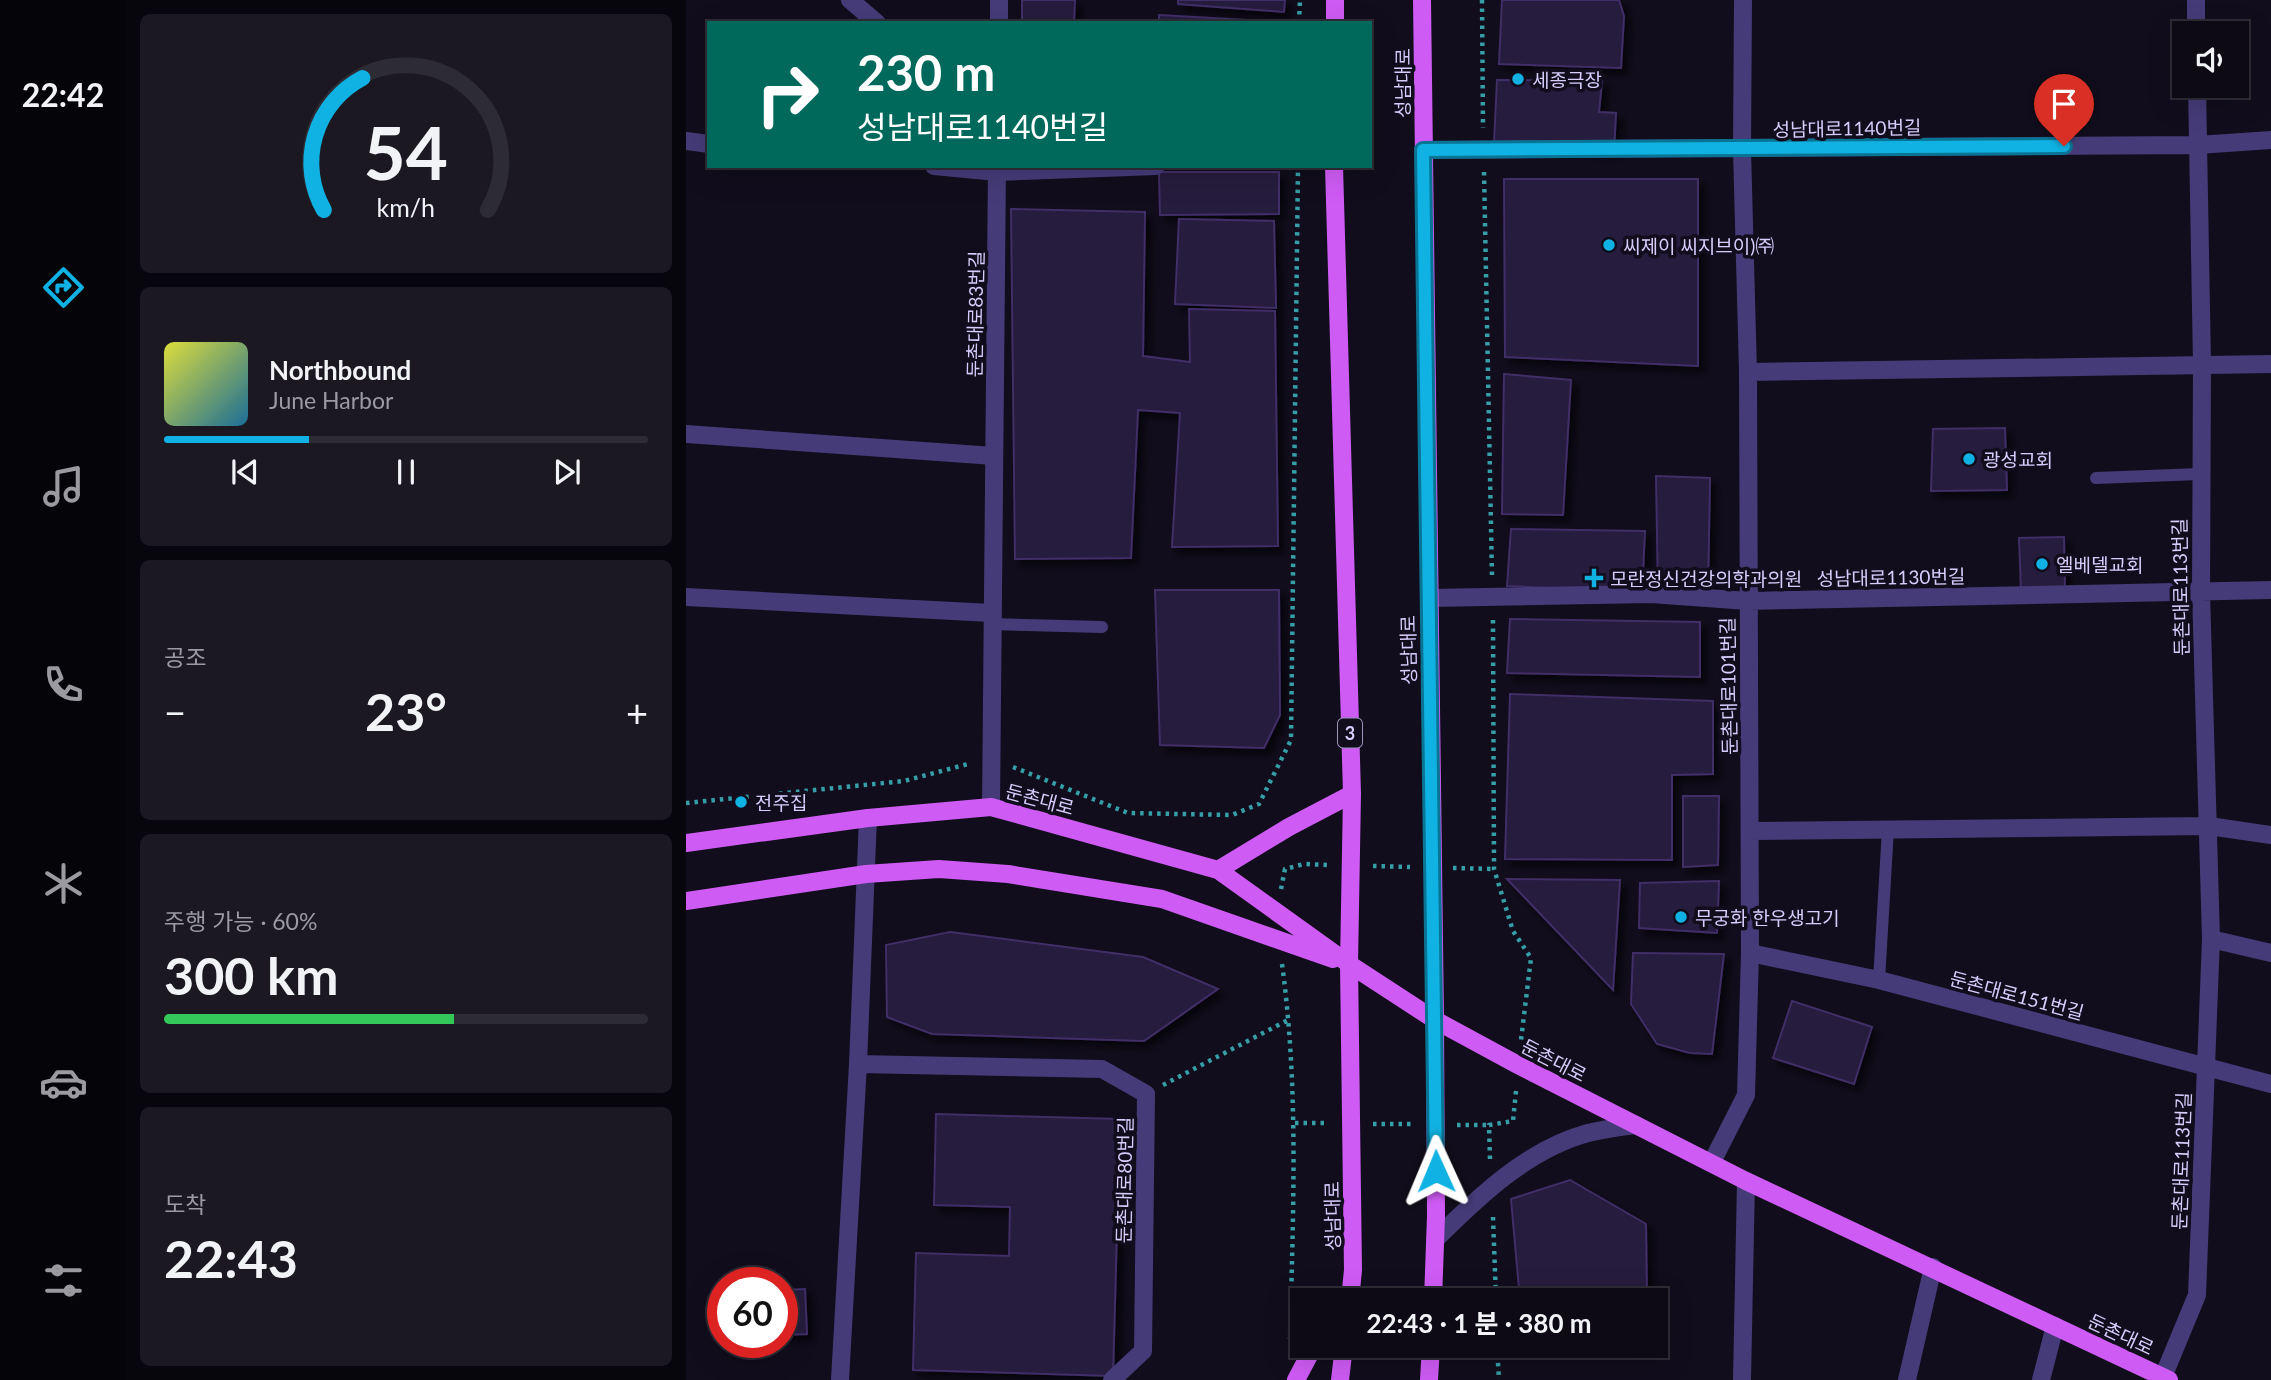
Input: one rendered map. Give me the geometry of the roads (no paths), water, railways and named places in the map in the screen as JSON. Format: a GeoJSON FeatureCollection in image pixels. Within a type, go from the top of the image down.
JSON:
{"type":"FeatureCollection","features":[{"type":"Feature","properties":{"kind":"main road"},"geometry":{"type":"LineString","coordinates":[[1335,0],[1335,21]]}},
{"type":"Feature","properties":{"kind":"main road","name":"성남대로"},"geometry":{"type":"LineString","coordinates":[[1422,0],[1435,1020],[1433,1288]]}},
{"type":"Feature","properties":{"kind":"main road","name":"성남대로"},"geometry":{"type":"LineString","coordinates":[[1334,168],[1352,794],[1349,964],[1351,1288]]}},
{"type":"Feature","properties":{"kind":"main road"},"geometry":{"type":"LineString","coordinates":[[1218,870],[1289,827],[1352,794]]}},
{"type":"Feature","properties":{"kind":"main road","name":"둔촌대로"},"geometry":{"type":"LineString","coordinates":[[686,843],[868,818],[990,807],[1218,870],[1349,964],[1435,1020],[1746,1181],[2166,1379]]}},
{"type":"Feature","properties":{"kind":"main road","name":"둔촌대로"},"geometry":{"type":"LineString","coordinates":[[686,901],[866,874],[939,869],[1009,874],[1162,899],[1349,964]]}},
{"type":"Feature","properties":{"kind":"main road"},"geometry":{"type":"LineString","coordinates":[[1344,1288],[1353,1270]]}},
{"type":"Feature","properties":{"kind":"main road"},"geometry":{"type":"LineString","coordinates":[[1296,1380],[1308,1358]]}},
{"type":"Feature","properties":{"kind":"main road"},"geometry":{"type":"LineString","coordinates":[[1340,1380],[1343,1358]]}},
{"type":"Feature","properties":{"kind":"main road"},"geometry":{"type":"LineString","coordinates":[[1429,1380],[1430,1358]]}},
{"type":"Feature","properties":{"kind":"street"},"geometry":{"type":"LineString","coordinates":[[850,0],[875,21]]}},
{"type":"Feature","properties":{"kind":"street"},"geometry":{"type":"LineString","coordinates":[[999,0],[999,21]]}},
{"type":"Feature","properties":{"kind":"street","name":"둔촌대로101번길"},"geometry":{"type":"LineString","coordinates":[[1712,1162],[1746,1095],[1751,954],[1748,372],[1742,150],[1743,0]]}},
{"type":"Feature","properties":{"kind":"street"},"geometry":{"type":"LineString","coordinates":[[2196,0],[2196,21]]}},
{"type":"Feature","properties":{"kind":"street","name":"둔촌대로113번길"},"geometry":{"type":"LineString","coordinates":[[2166,1379],[2197,1295],[2211,939],[2199,474],[2202,364],[2197,98]]}},
{"type":"Feature","properties":{"kind":"street","name":"성남대로1140번길"},"geometry":{"type":"LineString","coordinates":[[1423,150],[1483,152],[2198,145],[2271,140]]}},
{"type":"Feature","properties":{"kind":"street"},"geometry":{"type":"LineString","coordinates":[[686,141],[707,144]]}},
{"type":"Feature","properties":{"kind":"street"},"geometry":{"type":"LineString","coordinates":[[976,168],[1051,168]]}},
{"type":"Feature","properties":{"kind":"street","name":"둔촌대로83번길"},"geometry":{"type":"LineString","coordinates":[[990,807],[998,169]]}},
{"type":"Feature","properties":{"kind":"street"},"geometry":{"type":"LineString","coordinates":[[1748,372],[2271,364]]}},
{"type":"Feature","properties":{"kind":"street"},"geometry":{"type":"LineString","coordinates":[[686,434],[994,456]]}},
{"type":"Feature","properties":{"kind":"street","name":"성남대로1130번길"},"geometry":{"type":"LineString","coordinates":[[1429,598],[1651,594],[1748,601],[2271,590]]}},
{"type":"Feature","properties":{"kind":"street"},"geometry":{"type":"LineString","coordinates":[[686,597],[991,619]]}},
{"type":"Feature","properties":{"kind":"street"},"geometry":{"type":"LineString","coordinates":[[840,1380],[858,1064],[868,818]]}},
{"type":"Feature","properties":{"kind":"street"},"geometry":{"type":"LineString","coordinates":[[1752,831],[2209,826],[2271,835]]}},
{"type":"Feature","properties":{"kind":"street"},"geometry":{"type":"LineString","coordinates":[[2211,939],[2271,953]]}},
{"type":"Feature","properties":{"kind":"street","name":"둔촌대로151번길"},"geometry":{"type":"LineString","coordinates":[[1751,954],[1879,980],[2271,1084]]}},
{"type":"Feature","properties":{"kind":"street","name":"둔촌대로80번길"},"geometry":{"type":"LineString","coordinates":[[858,1064],[1102,1069],[1146,1094],[1143,1351],[1112,1380]]}},
{"type":"Feature","properties":{"kind":"street"},"geometry":{"type":"LineString","coordinates":[[1435,1240],[1491,1187],[1550,1149],[1587,1133],[1636,1125]]}},
{"type":"Feature","properties":{"kind":"street"},"geometry":{"type":"LineString","coordinates":[[1742,1380],[1746,1181]]}},
{"type":"Feature","properties":{"kind":"street"},"geometry":{"type":"LineString","coordinates":[[1907,1380],[1933,1267]]}},
{"type":"Feature","properties":{"kind":"street"},"geometry":{"type":"LineString","coordinates":[[2041,1380],[2055,1326]]}},
{"type":"Feature","properties":{"kind":"lane"},"geometry":{"type":"LineString","coordinates":[[2096,478],[2199,474]]}},
{"type":"Feature","properties":{"kind":"lane"},"geometry":{"type":"LineString","coordinates":[[991,619],[1102,627]]}},
{"type":"Feature","properties":{"kind":"lane"},"geometry":{"type":"LineString","coordinates":[[1879,980],[1888,829]]}},
{"type":"Feature","properties":{"kind":"place","name":"세종극장"},"geometry":{"type":"Point","coordinates":[1518,79]}},
{"type":"Feature","properties":{"kind":"place","name":"씨제이 씨지브이)㈜"},"geometry":{"type":"Point","coordinates":[1609,245]}},
{"type":"Feature","properties":{"kind":"place","name":"광성교회"},"geometry":{"type":"Point","coordinates":[1969,459]}},
{"type":"Feature","properties":{"kind":"place","name":"엘베델교회"},"geometry":{"type":"Point","coordinates":[2042,564]}},
{"type":"Feature","properties":{"kind":"place","name":"모란정신건강의학과의원"},"geometry":{"type":"Point","coordinates":[1594,578]}},
{"type":"Feature","properties":{"kind":"place","name":"전주집"},"geometry":{"type":"Point","coordinates":[741,802]}},
{"type":"Feature","properties":{"kind":"place","name":"무궁화 한우생고기"},"geometry":{"type":"Point","coordinates":[1681,917]}}]}
